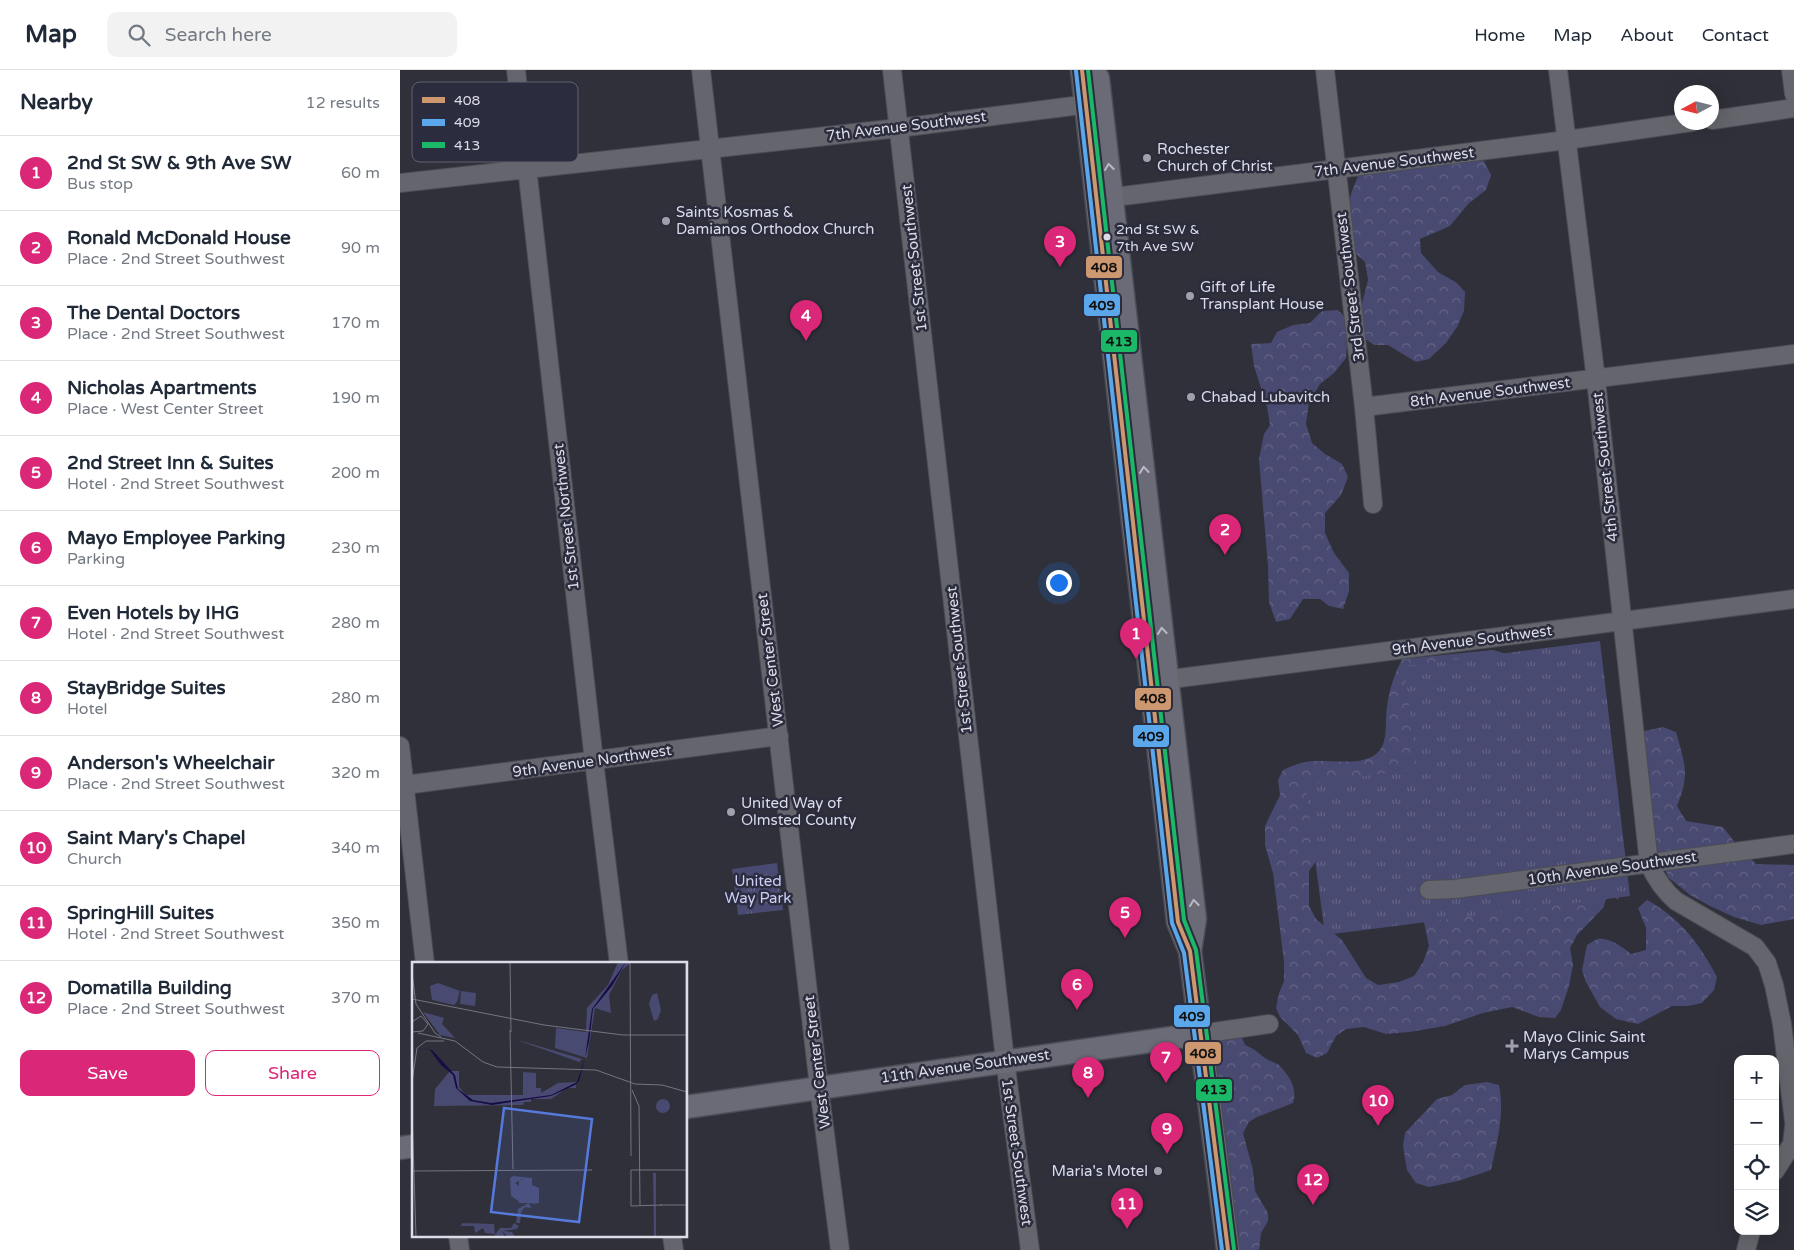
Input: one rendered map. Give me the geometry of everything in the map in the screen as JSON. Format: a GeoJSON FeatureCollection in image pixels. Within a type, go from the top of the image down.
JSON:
{"type":"FeatureCollection","features":[{"type":"Feature","properties":{"kind":"main road"},"geometry":{"type":"LineString","coordinates":[[1082,70],[1093,103],[1159,681],[1178,922],[1190,951],[1228,1250]]}},
{"type":"Feature","properties":{"kind":"main road"},"geometry":{"type":"LineString","coordinates":[[1093,103],[1097,70]]}},
{"type":"Feature","properties":{"kind":"main road","name":"11th Avenue Southwest"},"geometry":{"type":"LineString","coordinates":[[688,1107],[1005,1060],[1200,1034]]}},
{"type":"Feature","properties":{"kind":"street","name":"West Center Street"},"geometry":{"type":"LineString","coordinates":[[701,70],[819,1087],[840,1250]]}},
{"type":"Feature","properties":{"kind":"street","name":"1st Street Southwest"},"geometry":{"type":"LineString","coordinates":[[892,70],[1005,1060],[1030,1250]]}},
{"type":"Feature","properties":{"kind":"street","name":"3rd Street Southwest"},"geometry":{"type":"LineString","coordinates":[[1325,70],[1364,407],[1373,504]]}},
{"type":"Feature","properties":{"kind":"street","name":"4th Street Southwest"},"geometry":{"type":"LineString","coordinates":[[1558,70],[1596,380],[1649,864]]}},
{"type":"Feature","properties":{"kind":"street"},"geometry":{"type":"LineString","coordinates":[[1791,70],[1794,94]]}},
{"type":"Feature","properties":{"kind":"street","name":"7th Avenue Southwest"},"geometry":{"type":"LineString","coordinates":[[400,183],[710,150],[1093,103]]}},
{"type":"Feature","properties":{"kind":"street"},"geometry":{"type":"LineString","coordinates":[[1719,119],[1794,108]]}},
{"type":"Feature","properties":{"kind":"street","name":"7th Avenue Southwest"},"geometry":{"type":"LineString","coordinates":[[1104,198],[1567,140],[1674,125]]}},
{"type":"Feature","properties":{"kind":"street","name":"1st Street Northwest"},"geometry":{"type":"LineString","coordinates":[[526,162],[619,962]]}},
{"type":"Feature","properties":{"kind":"street","name":"8th Avenue Southwest"},"geometry":{"type":"LineString","coordinates":[[1364,407],[1596,380],[1794,354]]}},
{"type":"Feature","properties":{"kind":"street","name":"9th Avenue Southwest"},"geometry":{"type":"LineString","coordinates":[[1159,681],[1794,598]]}},
{"type":"Feature","properties":{"kind":"street","name":"9th Avenue Northwest"},"geometry":{"type":"LineString","coordinates":[[405,785],[779,736]]}},
{"type":"Feature","properties":{"kind":"street"},"geometry":{"type":"LineString","coordinates":[[400,746],[405,785],[404,811],[425,962]]}},
{"type":"Feature","properties":{"kind":"street","name":"10th Avenue Southwest"},"geometry":{"type":"LineString","coordinates":[[1429,890],[1465,888],[1794,844]]}},
{"type":"Feature","properties":{"kind":"street"},"geometry":{"type":"LineString","coordinates":[[1649,864],[1656,880],[1676,901],[1755,947],[1767,963],[1774,985],[1782,1024],[1794,1122]]}},
{"type":"Feature","properties":{"kind":"street"},"geometry":{"type":"LineString","coordinates":[[1200,1034],[1269,1024]]}},
{"type":"Feature","properties":{"kind":"street"},"geometry":{"type":"LineString","coordinates":[[1779,1165],[1792,1144],[1794,1128]]}},
{"type":"Feature","properties":{"kind":"street"},"geometry":{"type":"LineString","coordinates":[[1746,1250],[1750,1235]]}},
{"type":"Feature","properties":{"kind":"green space"},"geometry":{"type":"Polygon","coordinates":[[[1463,158],[1484,161],[1491,175],[1486,190],[1469,203],[1450,226],[1420,239],[1421,253],[1438,272],[1457,283],[1465,292],[1464,311],[1457,327],[1446,343],[1429,359],[1416,362],[1388,345],[1374,345],[1364,338],[1358,319],[1368,280],[1365,262],[1354,252],[1346,215],[1358,176],[1374,168],[1463,158]]]}},
{"type":"Feature","properties":{"kind":"green space"},"geometry":{"type":"Polygon","coordinates":[[[1338,310],[1345,317],[1348,333],[1346,358],[1334,373],[1320,384],[1309,402],[1306,424],[1312,443],[1325,454],[1342,464],[1348,477],[1341,495],[1325,513],[1325,533],[1334,553],[1349,573],[1349,591],[1343,609],[1329,606],[1320,599],[1303,599],[1290,619],[1276,622],[1269,602],[1268,566],[1259,459],[1264,434],[1270,425],[1267,407],[1254,366],[1251,344],[1271,343],[1277,332],[1293,325],[1310,323],[1322,311],[1338,310]]]}},
{"type":"Feature","properties":{"kind":"green space"},"geometry":{"type":"Polygon","coordinates":[[[1600,641],[1630,896],[1325,935],[1305,784],[1417,769],[1404,666],[1600,641]]]}},
{"type":"Feature","properties":{"kind":"green space"},"geometry":{"type":"Polygon","coordinates":[[[1493,650],[1513,656],[1439,759],[1320,856],[1309,871],[1309,906],[1316,919],[1342,940],[1366,978],[1378,985],[1399,982],[1414,976],[1423,962],[1429,946],[1423,918],[1621,889],[1618,900],[1609,891],[1603,908],[1577,935],[1570,948],[1573,965],[1569,986],[1561,1010],[1555,1018],[1539,1017],[1512,1007],[1483,1013],[1445,1026],[1409,1032],[1386,1034],[1364,1027],[1346,1029],[1336,1036],[1327,1053],[1317,1058],[1306,1053],[1298,1035],[1280,1017],[1276,1008],[1284,981],[1284,962],[1273,873],[1265,845],[1265,826],[1280,795],[1278,780],[1283,770],[1299,764],[1311,761],[1355,761],[1373,756],[1380,750],[1385,737],[1388,701],[1394,677],[1402,659],[1493,650]]]}},
{"type":"Feature","properties":{"kind":"green space"},"geometry":{"type":"Polygon","coordinates":[[[1663,727],[1676,732],[1684,761],[1684,786],[1677,806],[1686,821],[1723,827],[1736,844],[1756,864],[1794,865],[1794,919],[1761,925],[1734,917],[1690,895],[1668,877],[1661,856],[1650,845],[1636,744],[1644,731],[1663,727]]]}},
{"type":"Feature","properties":{"kind":"green space","name":"United Way Park"},"geometry":{"type":"Polygon","coordinates":[[[777,863],[783,910],[738,915],[732,869],[777,863]]]}},
{"type":"Feature","properties":{"kind":"green space"},"geometry":{"type":"Polygon","coordinates":[[[1647,900],[1670,915],[1688,933],[1703,953],[1717,977],[1714,990],[1702,1003],[1688,1006],[1672,1006],[1638,1024],[1616,1019],[1600,1007],[1586,982],[1582,970],[1587,945],[1598,939],[1611,941],[1631,954],[1646,950],[1646,928],[1638,908],[1647,900]]]}},
{"type":"Feature","properties":{"kind":"green space"},"geometry":{"type":"Polygon","coordinates":[[[1217,1029],[1239,1030],[1245,1045],[1279,1065],[1289,1078],[1294,1092],[1293,1103],[1257,1117],[1249,1122],[1243,1133],[1253,1170],[1255,1191],[1268,1213],[1268,1221],[1261,1233],[1259,1250],[1228,1250],[1212,1054],[1217,1029]]]}},
{"type":"Feature","properties":{"kind":"green space"},"geometry":{"type":"Polygon","coordinates":[[[1487,1082],[1499,1085],[1501,1096],[1500,1128],[1491,1170],[1458,1181],[1429,1187],[1416,1183],[1407,1170],[1403,1146],[1405,1133],[1437,1099],[1452,1095],[1465,1085],[1487,1082]]]}},
{"type":"Feature","properties":{"kind":"transit line","name":"408"},"geometry":{"type":"LineString","coordinates":[[1082,70],[1178,922],[1190,951],[1228,1250]]}},
{"type":"Feature","properties":{"kind":"transit line","name":"413"},"geometry":{"type":"LineString","coordinates":[[1088,70],[1184,920],[1196,950],[1234,1249]]}},
{"type":"Feature","properties":{"kind":"transit line","name":"409"},"geometry":{"type":"LineString","coordinates":[[1076,71],[1172,923],[1184,953],[1222,1250]]}},
{"type":"Feature","properties":{"kind":"place","name":"Rochester Church of Christ"},"geometry":{"type":"Point","coordinates":[1147,158]}},
{"type":"Feature","properties":{"kind":"place","name":"Saints Kosmas & Damianos Orthodox Church"},"geometry":{"type":"Point","coordinates":[666,221]}},
{"type":"Feature","properties":{"kind":"place","name":"2nd St SW & 7th Ave SW"},"geometry":{"type":"Point","coordinates":[1107,237]}},
{"type":"Feature","properties":{"kind":"place","name":"The Dental Doctors"},"geometry":{"type":"Point","coordinates":[1060,267]}},
{"type":"Feature","properties":{"kind":"place","name":"Gift of Life Transplant House"},"geometry":{"type":"Point","coordinates":[1190,296]}},
{"type":"Feature","properties":{"kind":"place","name":"Nicholas Apartments"},"geometry":{"type":"Point","coordinates":[806,341]}},
{"type":"Feature","properties":{"kind":"place","name":"Chabad Lubavitch"},"geometry":{"type":"Point","coordinates":[1191,397]}},
{"type":"Feature","properties":{"kind":"place","name":"Ronald McDonald House"},"geometry":{"type":"Point","coordinates":[1225,555]}},
{"type":"Feature","properties":{"kind":"place","name":"2nd St SW & 9th Ave SW"},"geometry":{"type":"Point","coordinates":[1136,659]}},
{"type":"Feature","properties":{"kind":"place","name":"United Way of Olmsted County"},"geometry":{"type":"Point","coordinates":[731,812]}},
{"type":"Feature","properties":{"kind":"place","name":"2nd Street Inn & Suites"},"geometry":{"type":"Point","coordinates":[1125,938]}},
{"type":"Feature","properties":{"kind":"place","name":"Mayo Employee Parking"},"geometry":{"type":"Point","coordinates":[1077,1010]}},
{"type":"Feature","properties":{"kind":"place","name":"Mayo Clinic Saint Marys Campus"},"geometry":{"type":"Point","coordinates":[1512,1046]}},
{"type":"Feature","properties":{"kind":"place","name":"Even Hotels by IHG"},"geometry":{"type":"Point","coordinates":[1166,1083]}},
{"type":"Feature","properties":{"kind":"place","name":"StayBridge Suites"},"geometry":{"type":"Point","coordinates":[1088,1098]}},
{"type":"Feature","properties":{"kind":"place","name":"Saint Mary's Chapel"},"geometry":{"type":"Point","coordinates":[1378,1126]}},
{"type":"Feature","properties":{"kind":"place","name":"Anderson's Wheelchair"},"geometry":{"type":"Point","coordinates":[1167,1154]}},
{"type":"Feature","properties":{"kind":"place","name":"Maria's Motel"},"geometry":{"type":"Point","coordinates":[1158,1171]}},
{"type":"Feature","properties":{"kind":"place","name":"Domatilla Building"},"geometry":{"type":"Point","coordinates":[1313,1205]}},
{"type":"Feature","properties":{"kind":"place","name":"SpringHill Suites"},"geometry":{"type":"Point","coordinates":[1127,1229]}}]}
